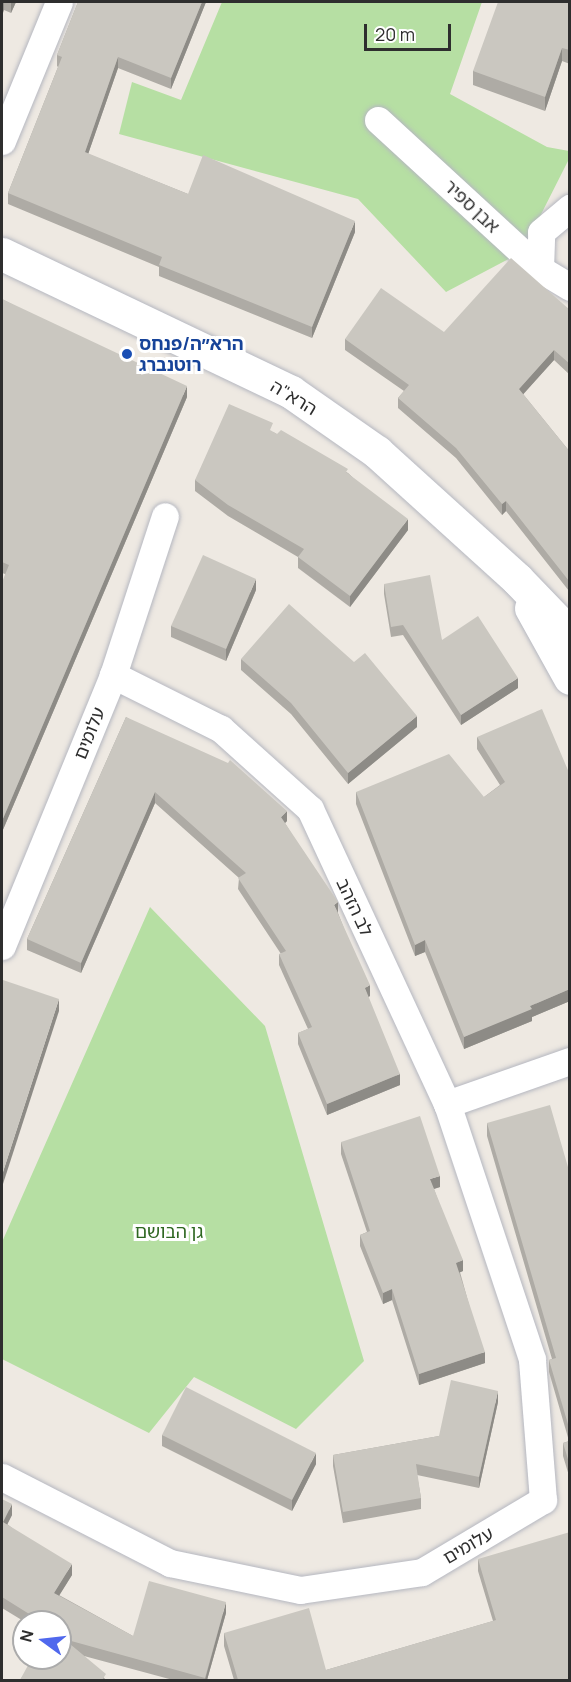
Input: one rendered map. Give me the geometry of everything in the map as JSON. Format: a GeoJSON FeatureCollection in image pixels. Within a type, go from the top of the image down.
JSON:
{"type":"FeatureCollection","features":[{"type":"Feature","properties":{"kind":"street"},"geometry":{"type":"LineString","coordinates":[[2,141],[59,2]]}},
{"type":"Feature","properties":{"kind":"street","name":"אבן ספיר"},"geometry":{"type":"LineString","coordinates":[[378,120],[540,269],[570,287]]}},
{"type":"Feature","properties":{"kind":"street"},"geometry":{"type":"LineString","coordinates":[[540,269],[542,232],[570,208]]}},
{"type":"Feature","properties":{"kind":"street","name":"הרא\"ה"},"geometry":{"type":"LineString","coordinates":[[2,254],[291,392],[377,452],[517,579],[570,634]]}},
{"type":"Feature","properties":{"kind":"street","name":"עלומים"},"geometry":{"type":"LineString","coordinates":[[2,946],[113,675],[165,516]]}},
{"type":"Feature","properties":{"kind":"street","name":"הרא\"ה"},"geometry":{"type":"LineString","coordinates":[[517,579],[567,670]]}},
{"type":"Feature","properties":{"kind":"street","name":"לב הזהב"},"geometry":{"type":"LineString","coordinates":[[113,675],[221,729],[310,809],[447,1104]]}},
{"type":"Feature","properties":{"kind":"street"},"geometry":{"type":"LineString","coordinates":[[447,1104],[570,1060]]}},
{"type":"Feature","properties":{"kind":"street","name":"עלומים"},"geometry":{"type":"LineString","coordinates":[[2,1477],[170,1563],[300,1590],[422,1572],[543,1500],[532,1359],[447,1104]]}},
{"type":"Feature","properties":{"kind":"green space"},"geometry":{"type":"Polygon","coordinates":[[[222,2],[482,2],[450,94],[547,147],[569,151],[569,159],[522,252],[446,292],[358,199],[119,134],[132,82],[181,100],[222,2]]]}},
{"type":"Feature","properties":{"kind":"green space","name":"גן הבושם"},"geometry":{"type":"Polygon","coordinates":[[[150,907],[265,1026],[364,1361],[296,1429],[194,1377],[149,1433],[2,1359],[2,1242],[150,907]]]}},
{"type":"Feature","properties":{"kind":"building"},"geometry":{"type":"Polygon","coordinates":[[[78,2],[202,2],[171,78],[118,57],[85,152],[188,194],[203,155],[355,221],[312,327],[159,265],[162,257],[8,193],[62,57],[57,55],[78,2]]]}},
{"type":"Feature","properties":{"kind":"building"},"geometry":{"type":"Polygon","coordinates":[[[498,2],[570,2],[570,50],[562,48],[545,97],[473,71],[498,2]]]}},
{"type":"Feature","properties":{"kind":"building"},"geometry":{"type":"Polygon","coordinates":[[[511,258],[570,310],[570,364],[554,350],[519,389],[570,452],[569,581],[506,501],[502,504],[456,448],[398,398],[409,385],[345,339],[381,288],[444,332],[511,258]]]}},
{"type":"Feature","properties":{"kind":"building"},"geometry":{"type":"Polygon","coordinates":[[[2,299],[187,386],[2,821],[2,582],[9,565],[2,562],[2,299]]]}},
{"type":"Feature","properties":{"kind":"building"},"geometry":{"type":"Polygon","coordinates":[[[229,404],[273,423],[270,430],[277,434],[281,430],[348,469],[346,472],[408,519],[350,596],[298,557],[304,549],[228,505],[195,480],[229,404]]]}},
{"type":"Feature","properties":{"kind":"building"},"geometry":{"type":"Polygon","coordinates":[[[203,555],[256,579],[226,649],[171,626],[203,555]]]}},
{"type":"Feature","properties":{"kind":"building"},"geometry":{"type":"Polygon","coordinates":[[[430,575],[442,640],[478,616],[518,678],[461,715],[403,625],[391,627],[384,584],[430,575]]]}},
{"type":"Feature","properties":{"kind":"building"},"geometry":{"type":"Polygon","coordinates":[[[289,604],[354,662],[365,653],[417,716],[348,773],[291,703],[241,659],[289,604]]]}},
{"type":"Feature","properties":{"kind":"building"},"geometry":{"type":"Polygon","coordinates":[[[542,709],[570,775],[570,989],[530,1006],[532,1009],[464,1037],[425,940],[415,945],[356,792],[449,754],[484,797],[505,782],[477,737],[542,709]]]}},
{"type":"Feature","properties":{"kind":"building"},"geometry":{"type":"Polygon","coordinates":[[[126,717],[228,763],[230,760],[287,811],[281,817],[338,902],[334,905],[370,985],[365,988],[400,1074],[327,1104],[298,1033],[312,1027],[279,954],[286,951],[238,878],[246,873],[155,792],[81,963],[27,939],[126,717]]]}},
{"type":"Feature","properties":{"kind":"building"},"geometry":{"type":"Polygon","coordinates":[[[3,980],[59,999],[2,1175],[2,984],[3,980]]]}},
{"type":"Feature","properties":{"kind":"building"},"geometry":{"type":"Polygon","coordinates":[[[550,1105],[570,1174],[570,1431],[549,1360],[556,1358],[487,1123],[550,1105]]]}},
{"type":"Feature","properties":{"kind":"building"},"geometry":{"type":"Polygon","coordinates":[[[420,1116],[440,1176],[430,1179],[463,1260],[456,1263],[485,1352],[419,1374],[392,1289],[383,1293],[360,1235],[370,1231],[341,1142],[420,1116]]]}},
{"type":"Feature","properties":{"kind":"building"},"geometry":{"type":"Polygon","coordinates":[[[451,1380],[498,1391],[479,1477],[416,1464],[421,1498],[343,1512],[333,1455],[439,1436],[451,1380]]]}},
{"type":"Feature","properties":{"kind":"building"},"geometry":{"type":"Polygon","coordinates":[[[186,1387],[316,1453],[292,1500],[162,1435],[186,1387]]]}},
{"type":"Feature","properties":{"kind":"building"},"geometry":{"type":"Polygon","coordinates":[[[570,1441],[570,1466],[563,1443],[570,1441]]]}},
{"type":"Feature","properties":{"kind":"building"},"geometry":{"type":"Polygon","coordinates":[[[2,1499],[12,1504],[3,1522],[72,1564],[54,1593],[133,1636],[149,1581],[226,1602],[205,1678],[72,1641],[72,1610],[23,1610],[2,1597],[2,1499]]]}},
{"type":"Feature","properties":{"kind":"building"},"geometry":{"type":"Polygon","coordinates":[[[570,1532],[570,1680],[238,1680],[224,1633],[309,1608],[326,1670],[496,1620],[478,1559],[570,1532]]]}},
{"type":"Feature","properties":{"kind":"building"},"geometry":{"type":"Polygon","coordinates":[[[72,1646],[106,1674],[102,1680],[20,1680],[25,1670],[72,1670],[72,1646]]]}},
{"type":"Feature","properties":{"kind":"place","name":"הרא״ה/פנחס רוטנברג"},"geometry":{"type":"Point","coordinates":[127,354]}}]}
